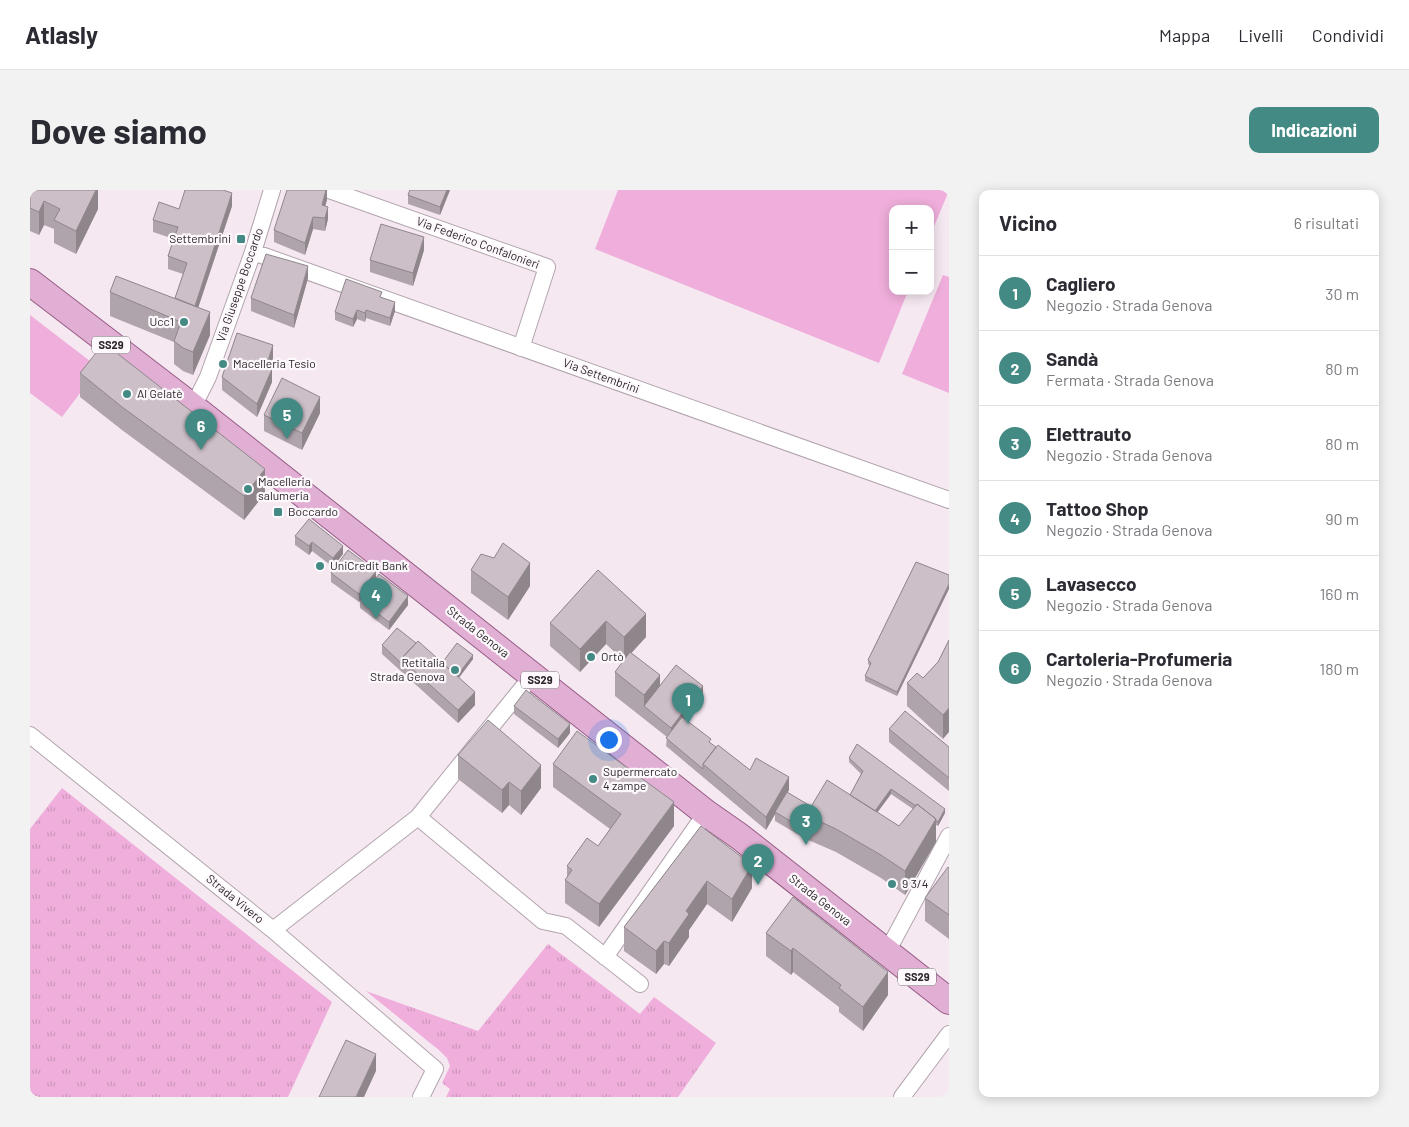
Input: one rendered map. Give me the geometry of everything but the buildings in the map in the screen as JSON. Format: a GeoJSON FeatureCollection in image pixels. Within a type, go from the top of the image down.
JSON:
{"type":"FeatureCollection","features":[{"type":"Feature","properties":{"kind":"main road","name":"Strada Genova"},"geometry":{"type":"LineString","coordinates":[[30,282],[193,407],[706,813],[739,836],[949,1001]]}},
{"type":"Feature","properties":{"kind":"street","name":"Via Giuseppe Boccardo"},"geometry":{"type":"LineString","coordinates":[[193,407],[208,377],[253,252],[272,190]]}},
{"type":"Feature","properties":{"kind":"street","name":"Via Federico Confalonieri"},"geometry":{"type":"LineString","coordinates":[[329,190],[548,267],[521,348]]}},
{"type":"Feature","properties":{"kind":"street","name":"Via Settembrini"},"geometry":{"type":"LineString","coordinates":[[253,252],[949,500]]}},
{"type":"Feature","properties":{"kind":"street"},"geometry":{"type":"LineString","coordinates":[[273,930],[418,817],[533,675]]}},
{"type":"Feature","properties":{"kind":"street","name":"Strada Vivero"},"geometry":{"type":"LineString","coordinates":[[30,735],[273,930],[435,1070],[421,1097]]}},
{"type":"Feature","properties":{"kind":"street"},"geometry":{"type":"LineString","coordinates":[[605,957],[706,813]]}},
{"type":"Feature","properties":{"kind":"street"},"geometry":{"type":"LineString","coordinates":[[418,817],[544,921],[566,926],[640,984]]}},
{"type":"Feature","properties":{"kind":"street"},"geometry":{"type":"LineString","coordinates":[[887,952],[949,836]]}},
{"type":"Feature","properties":{"kind":"street"},"geometry":{"type":"LineString","coordinates":[[902,1097],[949,1034]]}},
{"type":"Feature","properties":{"kind":"green space"},"geometry":{"type":"Polygon","coordinates":[[[618,190],[942,190],[948,193],[934,226],[934,205],[889,205],[889,295],[906,295],[879,363],[595,249],[618,190]]]}},
{"type":"Feature","properties":{"kind":"green space"},"geometry":{"type":"Polygon","coordinates":[[[943,275],[949,277],[949,393],[902,374],[943,275]]]}},
{"type":"Feature","properties":{"kind":"green space"},"geometry":{"type":"Polygon","coordinates":[[[30,315],[99,368],[62,417],[30,393],[30,315]]]}},
{"type":"Feature","properties":{"kind":"green space"},"geometry":{"type":"Polygon","coordinates":[[[62,788],[332,1002],[288,1097],[30,1097],[30,829],[62,788]]]}},
{"type":"Feature","properties":{"kind":"green space"},"geometry":{"type":"Polygon","coordinates":[[[548,944],[640,1014],[654,997],[716,1043],[678,1097],[446,1097],[450,1089],[442,1083],[450,1066],[447,1058],[366,991],[478,1031],[548,944]]]}},
{"type":"Feature","properties":{"kind":"place","name":"Settembrini"},"geometry":{"type":"Point","coordinates":[241,239]}},
{"type":"Feature","properties":{"kind":"place","name":"Ucc1"},"geometry":{"type":"Point","coordinates":[184,322]}},
{"type":"Feature","properties":{"kind":"place","name":"Macelleria Tesio"},"geometry":{"type":"Point","coordinates":[223,364]}},
{"type":"Feature","properties":{"kind":"place","name":"Al Gelatè"},"geometry":{"type":"Point","coordinates":[127,394]}},
{"type":"Feature","properties":{"kind":"place","name":"Lavasecco"},"geometry":{"type":"Point","coordinates":[287,439]}},
{"type":"Feature","properties":{"kind":"place","name":"Cartoleria-Profumeria"},"geometry":{"type":"Point","coordinates":[201,450]}},
{"type":"Feature","properties":{"kind":"place","name":"Macelleria salumeria"},"geometry":{"type":"Point","coordinates":[248,489]}},
{"type":"Feature","properties":{"kind":"place","name":"Boccardo"},"geometry":{"type":"Point","coordinates":[278,512]}},
{"type":"Feature","properties":{"kind":"place","name":"UniCredit Bank"},"geometry":{"type":"Point","coordinates":[320,566]}},
{"type":"Feature","properties":{"kind":"place","name":"Tattoo Shop"},"geometry":{"type":"Point","coordinates":[376,619]}},
{"type":"Feature","properties":{"kind":"place","name":"Ortò"},"geometry":{"type":"Point","coordinates":[591,657]}},
{"type":"Feature","properties":{"kind":"place","name":"Retitalia Strada Genova"},"geometry":{"type":"Point","coordinates":[455,670]}},
{"type":"Feature","properties":{"kind":"place","name":"Cagliero"},"geometry":{"type":"Point","coordinates":[688,724]}},
{"type":"Feature","properties":{"kind":"place","name":"Supermercato 4 zampe"},"geometry":{"type":"Point","coordinates":[593,779]}},
{"type":"Feature","properties":{"kind":"place","name":"Elettrauto"},"geometry":{"type":"Point","coordinates":[806,845]}},
{"type":"Feature","properties":{"kind":"place","name":"9 3/4"},"geometry":{"type":"Point","coordinates":[892,884]}},
{"type":"Feature","properties":{"kind":"place","name":"Sandà"},"geometry":{"type":"Point","coordinates":[758,885]}}]}
